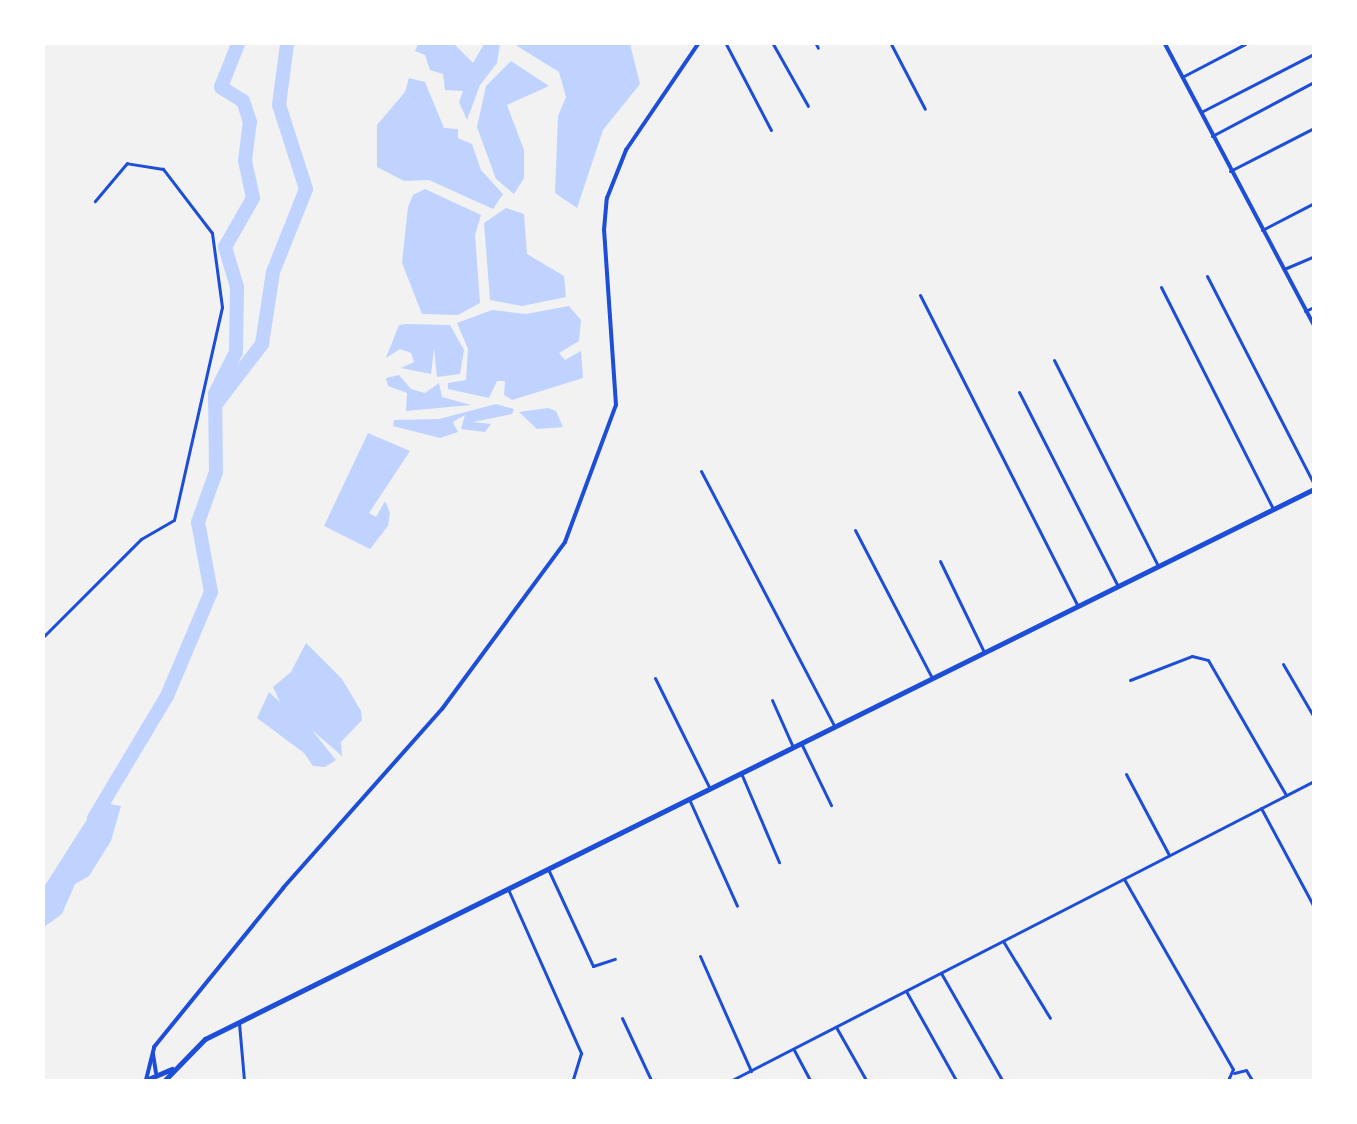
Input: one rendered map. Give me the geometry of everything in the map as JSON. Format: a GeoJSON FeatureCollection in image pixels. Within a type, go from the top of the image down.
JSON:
{"type":"FeatureCollection","features":[{"type":"Feature","properties":{"kind":"main road"},"geometry":{"type":"LineString","coordinates":[[156,1073],[164,1080],[197,1044],[1314,489]]}},
{"type":"Feature","properties":{"kind":"main road"},"geometry":{"type":"LineString","coordinates":[[146,1080],[156,1073],[175,1067]]}},
{"type":"Feature","properties":{"kind":"street"},"geometry":{"type":"LineString","coordinates":[[146,1080],[154,1047],[284,888],[442,709],[565,542],[616,405],[604,230],[607,198],[626,150],[698,44]]}},
{"type":"Feature","properties":{"kind":"street"},"geometry":{"type":"LineString","coordinates":[[726,44],[771,130]]}},
{"type":"Feature","properties":{"kind":"street"},"geometry":{"type":"LineString","coordinates":[[773,44],[808,106]]}},
{"type":"Feature","properties":{"kind":"street"},"geometry":{"type":"LineString","coordinates":[[816,44],[818,48]]}},
{"type":"Feature","properties":{"kind":"street"},"geometry":{"type":"LineString","coordinates":[[891,44],[925,109]]}},
{"type":"Feature","properties":{"kind":"street"},"geometry":{"type":"LineString","coordinates":[[1165,44],[1282,270],[1314,326]]}},
{"type":"Feature","properties":{"kind":"street"},"geometry":{"type":"LineString","coordinates":[[1182,77],[1245,44]]}},
{"type":"Feature","properties":{"kind":"street"},"geometry":{"type":"LineString","coordinates":[[1200,112],[1314,54]]}},
{"type":"Feature","properties":{"kind":"street"},"geometry":{"type":"LineString","coordinates":[[1212,136],[1314,82]]}},
{"type":"Feature","properties":{"kind":"street"},"geometry":{"type":"LineString","coordinates":[[1230,171],[1314,128]]}},
{"type":"Feature","properties":{"kind":"street"},"geometry":{"type":"LineString","coordinates":[[44,636],[141,538],[174,520],[222,307],[212,233],[163,169],[127,163],[95,201]]}},
{"type":"Feature","properties":{"kind":"street"},"geometry":{"type":"LineString","coordinates":[[1262,231],[1314,203]]}},
{"type":"Feature","properties":{"kind":"street"},"geometry":{"type":"LineString","coordinates":[[1282,270],[1314,256]]}},
{"type":"Feature","properties":{"kind":"street"},"geometry":{"type":"LineString","coordinates":[[1207,276],[1314,484]]}},
{"type":"Feature","properties":{"kind":"street"},"geometry":{"type":"LineString","coordinates":[[1161,287],[1273,509]]}},
{"type":"Feature","properties":{"kind":"street"},"geometry":{"type":"LineString","coordinates":[[920,295],[1078,606]]}},
{"type":"Feature","properties":{"kind":"street"},"geometry":{"type":"LineString","coordinates":[[1305,311],[1314,307]]}},
{"type":"Feature","properties":{"kind":"street"},"geometry":{"type":"LineString","coordinates":[[1054,360],[1158,566]]}},
{"type":"Feature","properties":{"kind":"street"},"geometry":{"type":"LineString","coordinates":[[1019,392],[1118,586]]}},
{"type":"Feature","properties":{"kind":"street"},"geometry":{"type":"LineString","coordinates":[[701,471],[835,727]]}},
{"type":"Feature","properties":{"kind":"street"},"geometry":{"type":"LineString","coordinates":[[855,530],[932,678]]}},
{"type":"Feature","properties":{"kind":"street"},"geometry":{"type":"LineString","coordinates":[[940,561],[984,652]]}},
{"type":"Feature","properties":{"kind":"street"},"geometry":{"type":"LineString","coordinates":[[1130,680],[1192,656],[1208,660],[1286,795]]}},
{"type":"Feature","properties":{"kind":"street"},"geometry":{"type":"LineString","coordinates":[[1283,664],[1314,717]]}},
{"type":"Feature","properties":{"kind":"street"},"geometry":{"type":"LineString","coordinates":[[655,678],[710,789]]}},
{"type":"Feature","properties":{"kind":"street"},"geometry":{"type":"LineString","coordinates":[[772,700],[793,747]]}},
{"type":"Feature","properties":{"kind":"street"},"geometry":{"type":"LineString","coordinates":[[801,743],[831,805]]}},
{"type":"Feature","properties":{"kind":"street"},"geometry":{"type":"LineString","coordinates":[[741,773],[779,862]]}},
{"type":"Feature","properties":{"kind":"street"},"geometry":{"type":"LineString","coordinates":[[1126,774],[1169,856]]}},
{"type":"Feature","properties":{"kind":"street"},"geometry":{"type":"LineString","coordinates":[[732,1080],[1314,781]]}},
{"type":"Feature","properties":{"kind":"street"},"geometry":{"type":"LineString","coordinates":[[689,799],[737,906]]}},
{"type":"Feature","properties":{"kind":"street"},"geometry":{"type":"LineString","coordinates":[[1261,808],[1314,907]]}},
{"type":"Feature","properties":{"kind":"street"},"geometry":{"type":"LineString","coordinates":[[548,869],[593,966],[615,959]]}},
{"type":"Feature","properties":{"kind":"street"},"geometry":{"type":"LineString","coordinates":[[1124,879],[1234,1073]]}},
{"type":"Feature","properties":{"kind":"street"},"geometry":{"type":"LineString","coordinates":[[507,889],[581,1053],[573,1080]]}},
{"type":"Feature","properties":{"kind":"street"},"geometry":{"type":"LineString","coordinates":[[1003,941],[1050,1018]]}},
{"type":"Feature","properties":{"kind":"street"},"geometry":{"type":"LineString","coordinates":[[700,956],[751,1071]]}},
{"type":"Feature","properties":{"kind":"street"},"geometry":{"type":"LineString","coordinates":[[941,973],[1002,1080]]}},
{"type":"Feature","properties":{"kind":"street"},"geometry":{"type":"LineString","coordinates":[[906,991],[956,1080]]}},
{"type":"Feature","properties":{"kind":"street"},"geometry":{"type":"LineString","coordinates":[[622,1018],[651,1080]]}},
{"type":"Feature","properties":{"kind":"street"},"geometry":{"type":"LineString","coordinates":[[239,1023],[244,1080]]}},
{"type":"Feature","properties":{"kind":"street"},"geometry":{"type":"LineString","coordinates":[[836,1027],[866,1080]]}},
{"type":"Feature","properties":{"kind":"street"},"geometry":{"type":"LineString","coordinates":[[154,1047],[156,1073]]}},
{"type":"Feature","properties":{"kind":"street"},"geometry":{"type":"LineString","coordinates":[[793,1050],[810,1080]]}},
{"type":"Feature","properties":{"kind":"street"},"geometry":{"type":"LineString","coordinates":[[1230,1080],[1234,1073],[1245,1070],[1252,1080]]}},
{"type":"Feature","properties":{"kind":"water"},"geometry":{"type":"Polygon","coordinates":[[[418,44],[454,44],[473,63],[484,44],[500,44],[497,63],[480,85],[467,120],[459,102],[463,91],[445,90],[443,74],[430,70],[425,55],[415,51],[418,44]]]}},
{"type":"Feature","properties":{"kind":"water"},"geometry":{"type":"Polygon","coordinates":[[[514,44],[630,44],[640,84],[603,130],[577,208],[555,193],[558,116],[566,97],[559,72],[514,44]]]}},
{"type":"Feature","properties":{"kind":"water"},"geometry":{"type":"Polygon","coordinates":[[[511,61],[549,86],[507,105],[524,150],[524,178],[514,194],[496,179],[477,127],[486,86],[511,61]]]}},
{"type":"Feature","properties":{"kind":"water"},"geometry":{"type":"Polygon","coordinates":[[[409,78],[425,82],[444,128],[458,129],[458,138],[472,144],[481,170],[503,194],[493,209],[429,180],[404,181],[377,167],[377,125],[405,92],[409,78]]]}},
{"type":"Feature","properties":{"kind":"water"},"geometry":{"type":"Polygon","coordinates":[[[425,189],[481,215],[475,235],[480,303],[458,315],[422,314],[402,263],[408,207],[413,195],[425,189]]]}},
{"type":"Feature","properties":{"kind":"water"},"geometry":{"type":"Polygon","coordinates":[[[506,208],[524,214],[527,254],[564,276],[566,297],[522,306],[490,300],[484,223],[506,208]]]}},
{"type":"Feature","properties":{"kind":"water"},"geometry":{"type":"Polygon","coordinates":[[[569,306],[581,320],[579,341],[559,353],[565,360],[581,351],[583,378],[512,400],[504,395],[505,381],[497,381],[489,398],[448,389],[448,383],[466,380],[468,349],[457,323],[492,310],[526,314],[569,306]]]}},
{"type":"Feature","properties":{"kind":"water"},"geometry":{"type":"Polygon","coordinates":[[[399,325],[450,325],[464,350],[460,374],[437,377],[434,348],[431,374],[401,368],[414,362],[411,353],[400,349],[386,358],[399,325]]]}},
{"type":"Feature","properties":{"kind":"water"},"geometry":{"type":"Polygon","coordinates":[[[399,375],[411,389],[425,393],[439,383],[442,397],[471,405],[406,411],[407,393],[388,386],[386,378],[399,375]]]}},
{"type":"Feature","properties":{"kind":"water"},"geometry":{"type":"Polygon","coordinates":[[[496,404],[514,409],[512,414],[473,422],[491,424],[485,432],[461,429],[465,415],[453,422],[458,432],[440,438],[393,426],[394,420],[439,419],[496,404]]]}},
{"type":"Feature","properties":{"kind":"water"},"geometry":{"type":"Polygon","coordinates":[[[548,408],[556,411],[563,427],[537,429],[519,412],[548,408]]]}},
{"type":"Feature","properties":{"kind":"water"},"geometry":{"type":"Polygon","coordinates":[[[368,433],[410,451],[369,513],[376,517],[385,501],[390,513],[388,526],[370,549],[324,526],[368,433]]]}},
{"type":"Feature","properties":{"kind":"water"},"geometry":{"type":"Polygon","coordinates":[[[306,643],[342,679],[361,711],[362,720],[341,742],[342,756],[312,730],[336,760],[325,767],[313,766],[304,753],[257,718],[269,692],[280,702],[273,687],[291,672],[306,643]]]}},
{"type":"Feature","properties":{"kind":"water"},"geometry":{"type":"Polygon","coordinates":[[[98,802],[121,806],[111,841],[89,876],[75,884],[62,914],[44,927],[44,887],[98,802]]]}},
{"type":"Feature","properties":{"kind":"waterway"},"geometry":{"type":"LineString","coordinates":[[94,818],[167,696],[211,592],[198,522],[216,472],[215,394],[236,352],[237,287],[225,247],[253,198],[245,161],[250,122],[243,101],[221,87],[238,44]]}},
{"type":"Feature","properties":{"kind":"waterway"},"geometry":{"type":"LineString","coordinates":[[216,404],[262,344],[273,272],[306,189],[279,105],[287,44]]}}]}
